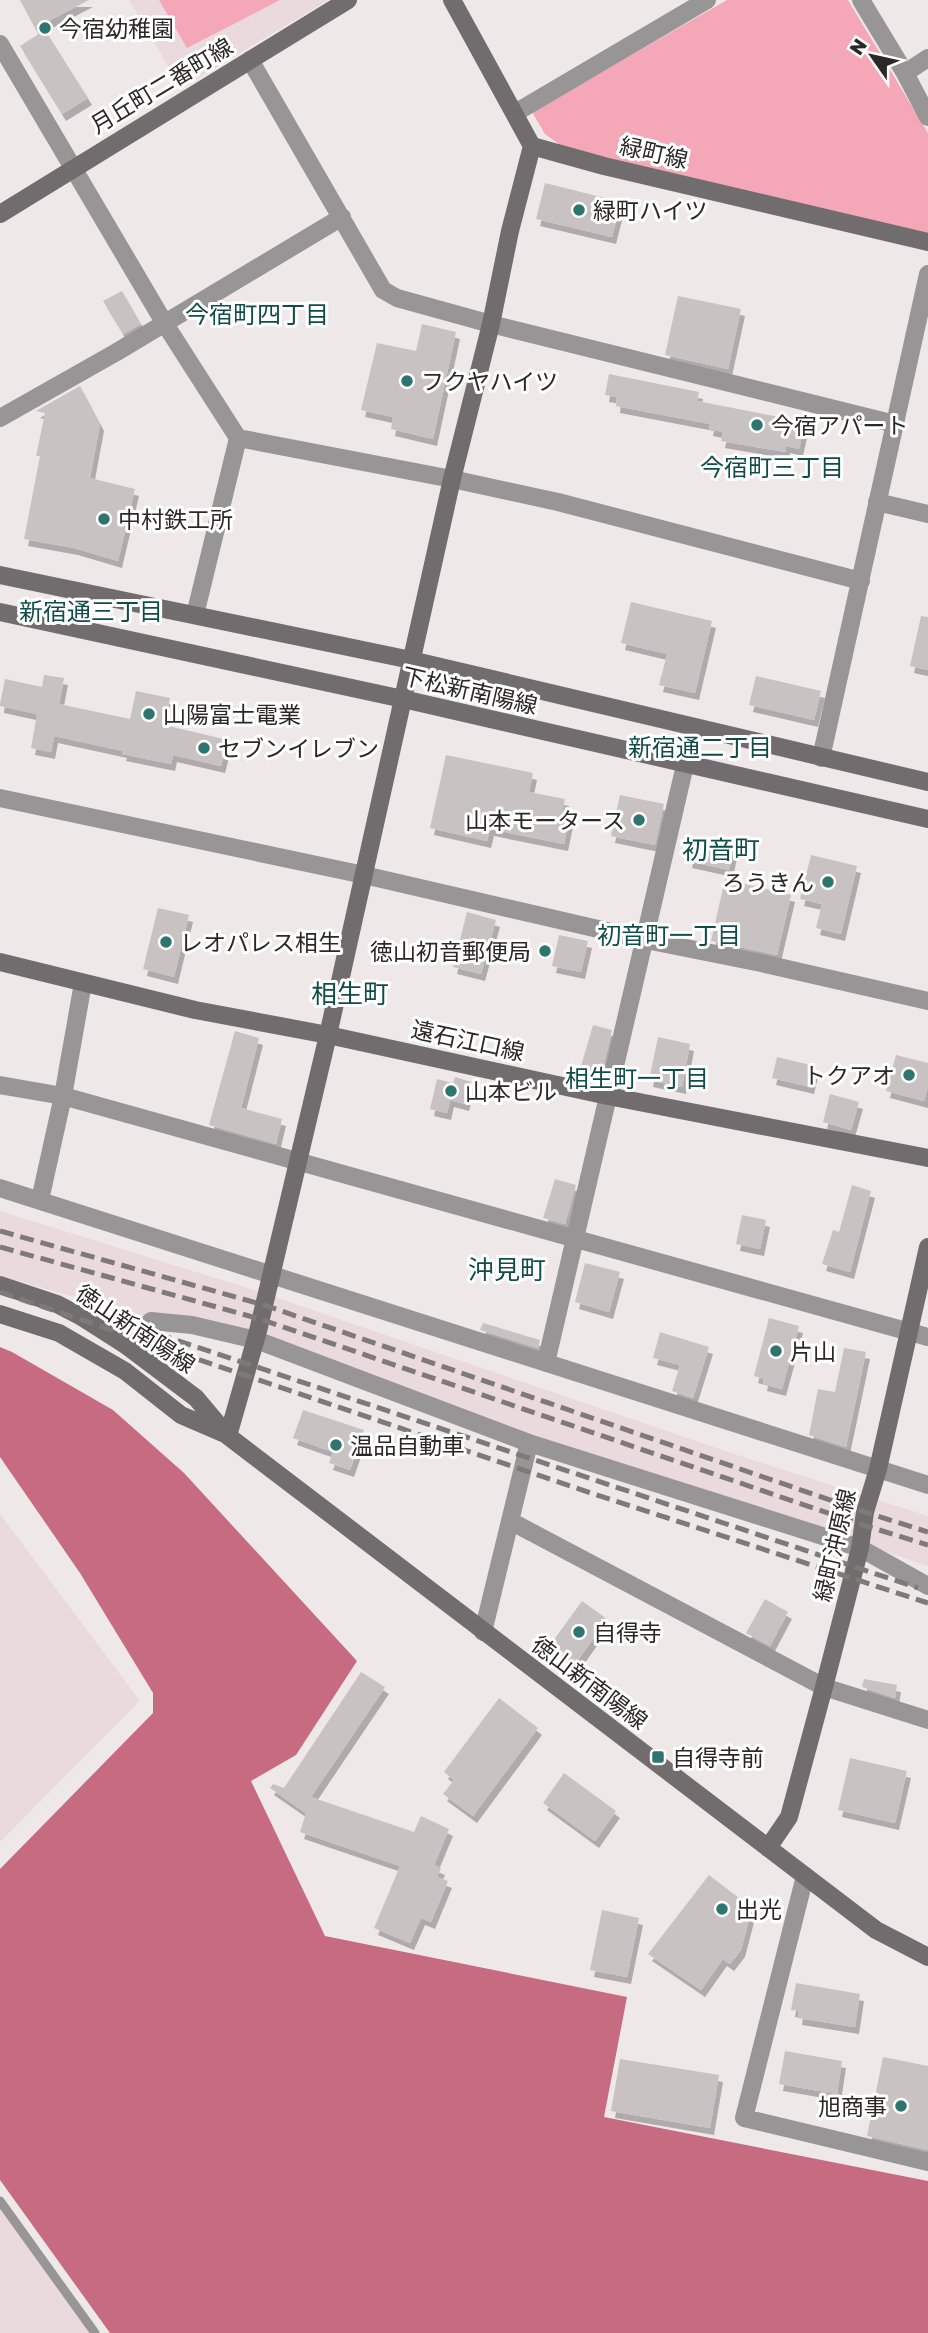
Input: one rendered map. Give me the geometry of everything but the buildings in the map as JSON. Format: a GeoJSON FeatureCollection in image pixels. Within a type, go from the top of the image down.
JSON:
{"type":"FeatureCollection","features":[{"type":"Feature","properties":{"kind":"street","name":"月丘町二番町線"},"geometry":{"type":"LineString","coordinates":[[0,214],[74,166],[348,0]]}},
{"type":"Feature","properties":{"kind":"street"},"geometry":{"type":"LineString","coordinates":[[228,1436],[256,1340],[328,1035],[402,699],[532,146],[452,0]]}},
{"type":"Feature","properties":{"kind":"street"},"geometry":{"type":"LineString","coordinates":[[515,113],[706,0]]}},
{"type":"Feature","properties":{"kind":"street"},"geometry":{"type":"LineString","coordinates":[[861,0],[928,117]]}},
{"type":"Feature","properties":{"kind":"street"},"geometry":{"type":"LineString","coordinates":[[0,44],[165,324],[238,438],[195,615]]}},
{"type":"Feature","properties":{"kind":"street"},"geometry":{"type":"LineString","coordinates":[[905,73],[928,58]]}},
{"type":"Feature","properties":{"kind":"street"},"geometry":{"type":"LineString","coordinates":[[250,60],[383,290],[397,298],[491,324],[895,424]]}},
{"type":"Feature","properties":{"kind":"street","name":"緑町線"},"geometry":{"type":"LineString","coordinates":[[532,146],[604,166],[928,242]]}},
{"type":"Feature","properties":{"kind":"street"},"geometry":{"type":"LineString","coordinates":[[0,418],[165,324],[342,217]]}},
{"type":"Feature","properties":{"kind":"street"},"geometry":{"type":"LineString","coordinates":[[821,758],[928,274]]}},
{"type":"Feature","properties":{"kind":"street"},"geometry":{"type":"LineString","coordinates":[[238,438],[558,502],[861,580]]}},
{"type":"Feature","properties":{"kind":"street"},"geometry":{"type":"LineString","coordinates":[[877,502],[928,514]]}},
{"type":"Feature","properties":{"kind":"street","name":"下松新南陽線"},"geometry":{"type":"LineString","coordinates":[[0,575],[411,660],[928,782]]}},
{"type":"Feature","properties":{"kind":"street","name":"下松新南陽線"},"geometry":{"type":"LineString","coordinates":[[0,612],[402,699],[928,820]]}},
{"type":"Feature","properties":{"kind":"street"},"geometry":{"type":"LineString","coordinates":[[546,1363],[685,765]]}},
{"type":"Feature","properties":{"kind":"street"},"geometry":{"type":"LineString","coordinates":[[0,798],[364,874],[646,940],[928,1001]]}},
{"type":"Feature","properties":{"kind":"street","name":"遠石江口線"},"geometry":{"type":"LineString","coordinates":[[0,962],[195,1010],[328,1035],[608,1096],[928,1158]]}},
{"type":"Feature","properties":{"kind":"street"},"geometry":{"type":"LineString","coordinates":[[40,1200],[83,983]]}},
{"type":"Feature","properties":{"kind":"street"},"geometry":{"type":"LineString","coordinates":[[0,1085],[62,1096],[298,1160],[928,1337]]}},
{"type":"Feature","properties":{"kind":"street"},"geometry":{"type":"LineString","coordinates":[[0,1188],[928,1485]]}},
{"type":"Feature","properties":{"kind":"street","name":"緑町沖原線"},"geometry":{"type":"LineString","coordinates":[[768,1848],[789,1817],[824,1687],[860,1548],[865,1512],[878,1469],[928,1247]]}},
{"type":"Feature","properties":{"kind":"street","name":"徳山新南陽線"},"geometry":{"type":"LineString","coordinates":[[0,1285],[57,1304],[127,1346],[196,1398],[228,1436],[483,1632],[876,1930],[928,1958]]}},
{"type":"Feature","properties":{"kind":"street","name":"徳山新南陽線"},"geometry":{"type":"LineString","coordinates":[[0,1314],[59,1334],[125,1371],[181,1415],[228,1436]]}},
{"type":"Feature","properties":{"kind":"street"},"geometry":{"type":"LineString","coordinates":[[127,1346],[151,1321],[192,1325],[256,1340],[530,1443],[860,1548],[928,1586]]}},
{"type":"Feature","properties":{"kind":"street"},"geometry":{"type":"LineString","coordinates":[[483,1632],[530,1443]]}},
{"type":"Feature","properties":{"kind":"street"},"geometry":{"type":"LineString","coordinates":[[512,1522],[824,1687],[928,1720]]}},
{"type":"Feature","properties":{"kind":"street"},"geometry":{"type":"LineString","coordinates":[[805,1876],[744,2118],[928,2162]]}},
{"type":"Feature","properties":{"kind":"lane"},"geometry":{"type":"LineString","coordinates":[[0,2201],[95,2333]]}},
{"type":"Feature","properties":{"kind":"shaded area"},"geometry":{"type":"Polygon","coordinates":[[[129,0],[329,0],[181,88],[129,0]]]}},
{"type":"Feature","properties":{"kind":"shaded area"},"geometry":{"type":"Polygon","coordinates":[[[159,0],[280,0],[187,48],[159,0]]]}},
{"type":"Feature","properties":{"kind":"shaded area"},"geometry":{"type":"Polygon","coordinates":[[[727,0],[848,0],[928,133],[928,240],[563,147],[545,134],[532,112],[727,0]]]}},
{"type":"Feature","properties":{"kind":"shaded area"},"geometry":{"type":"Polygon","coordinates":[[[0,1211],[251,1289],[740,1456],[928,1516],[928,1566],[281,1355],[0,1276],[0,1211]]]}},
{"type":"Feature","properties":{"kind":"shaded area"},"geometry":{"type":"Polygon","coordinates":[[[0,1347],[113,1410],[184,1473],[357,1661],[296,1755],[251,1781],[325,1936],[627,1997],[604,2117],[928,2181],[928,2333],[110,2333],[0,2180],[0,1869],[153,1713],[153,1693],[80,1573],[0,1457],[0,1347]]]}},
{"type":"Feature","properties":{"kind":"shaded area"},"geometry":{"type":"Polygon","coordinates":[[[0,1514],[140,1701],[0,1842],[0,1514]]]}},
{"type":"Feature","properties":{"kind":"shaded area"},"geometry":{"type":"Polygon","coordinates":[[[0,2201],[93,2333],[0,2333],[0,2201]]]}},
{"type":"Feature","properties":{"kind":"railway"},"geometry":{"type":"LineString","coordinates":[[0,1231],[264,1305],[928,1532]]}},
{"type":"Feature","properties":{"kind":"railway"},"geometry":{"type":"LineString","coordinates":[[0,1247],[260,1319],[928,1545]]}},
{"type":"Feature","properties":{"kind":"railway"},"geometry":{"type":"LineString","coordinates":[[0,1292],[591,1493],[928,1603]]}},
{"type":"Feature","properties":{"kind":"railway"},"geometry":{"type":"LineString","coordinates":[[98,1314],[918,1588]]}},
{"type":"Feature","properties":{"kind":"place","name":"今宿幼稚園"},"geometry":{"type":"Point","coordinates":[45,28]}},
{"type":"Feature","properties":{"kind":"place","name":"緑町ハイツ"},"geometry":{"type":"Point","coordinates":[579,210]}},
{"type":"Feature","properties":{"kind":"place","name":"フクヤハイツ"},"geometry":{"type":"Point","coordinates":[407,381]}},
{"type":"Feature","properties":{"kind":"place","name":"今宿アパート"},"geometry":{"type":"Point","coordinates":[757,425]}},
{"type":"Feature","properties":{"kind":"place","name":"中村鉄工所"},"geometry":{"type":"Point","coordinates":[104,519]}},
{"type":"Feature","properties":{"kind":"place","name":"山陽富士電業"},"geometry":{"type":"Point","coordinates":[149,714]}},
{"type":"Feature","properties":{"kind":"place","name":"セブンイレブン"},"geometry":{"type":"Point","coordinates":[204,748]}},
{"type":"Feature","properties":{"kind":"place","name":"山本モータース"},"geometry":{"type":"Point","coordinates":[639,820]}},
{"type":"Feature","properties":{"kind":"place","name":"ろうきん"},"geometry":{"type":"Point","coordinates":[828,882]}},
{"type":"Feature","properties":{"kind":"place","name":"レオパレス相生"},"geometry":{"type":"Point","coordinates":[166,942]}},
{"type":"Feature","properties":{"kind":"place","name":"徳山初音郵便局"},"geometry":{"type":"Point","coordinates":[545,951]}},
{"type":"Feature","properties":{"kind":"place","name":"トクアオ"},"geometry":{"type":"Point","coordinates":[909,1075]}},
{"type":"Feature","properties":{"kind":"place","name":"山本ビル"},"geometry":{"type":"Point","coordinates":[451,1091]}},
{"type":"Feature","properties":{"kind":"place","name":"片山"},"geometry":{"type":"Point","coordinates":[776,1351]}},
{"type":"Feature","properties":{"kind":"place","name":"温品自動車"},"geometry":{"type":"Point","coordinates":[336,1445]}},
{"type":"Feature","properties":{"kind":"place","name":"自得寺"},"geometry":{"type":"Point","coordinates":[579,1632]}},
{"type":"Feature","properties":{"kind":"place","name":"自得寺前"},"geometry":{"type":"Point","coordinates":[658,1757]}},
{"type":"Feature","properties":{"kind":"place","name":"出光"},"geometry":{"type":"Point","coordinates":[722,1909]}},
{"type":"Feature","properties":{"kind":"place","name":"旭商事"},"geometry":{"type":"Point","coordinates":[901,2106]}},
{"type":"Feature","properties":{"kind":"district","name":"今宿町四丁目"},"geometry":{"type":"Point","coordinates":[257,313]}},
{"type":"Feature","properties":{"kind":"district","name":"今宿町三丁目"},"geometry":{"type":"Point","coordinates":[772,466]}},
{"type":"Feature","properties":{"kind":"district","name":"新宿通三丁目"},"geometry":{"type":"Point","coordinates":[91,610]}},
{"type":"Feature","properties":{"kind":"district","name":"新宿通二丁目"},"geometry":{"type":"Point","coordinates":[700,746]}},
{"type":"Feature","properties":{"kind":"district","name":"初音町"},"geometry":{"type":"Point","coordinates":[721,849]}},
{"type":"Feature","properties":{"kind":"district","name":"初音町一丁目"},"geometry":{"type":"Point","coordinates":[669,934]}},
{"type":"Feature","properties":{"kind":"district","name":"相生町"},"geometry":{"type":"Point","coordinates":[350,993]}},
{"type":"Feature","properties":{"kind":"district","name":"相生町一丁目"},"geometry":{"type":"Point","coordinates":[637,1077]}},
{"type":"Feature","properties":{"kind":"district","name":"沖見町"},"geometry":{"type":"Point","coordinates":[507,1269]}}]}
